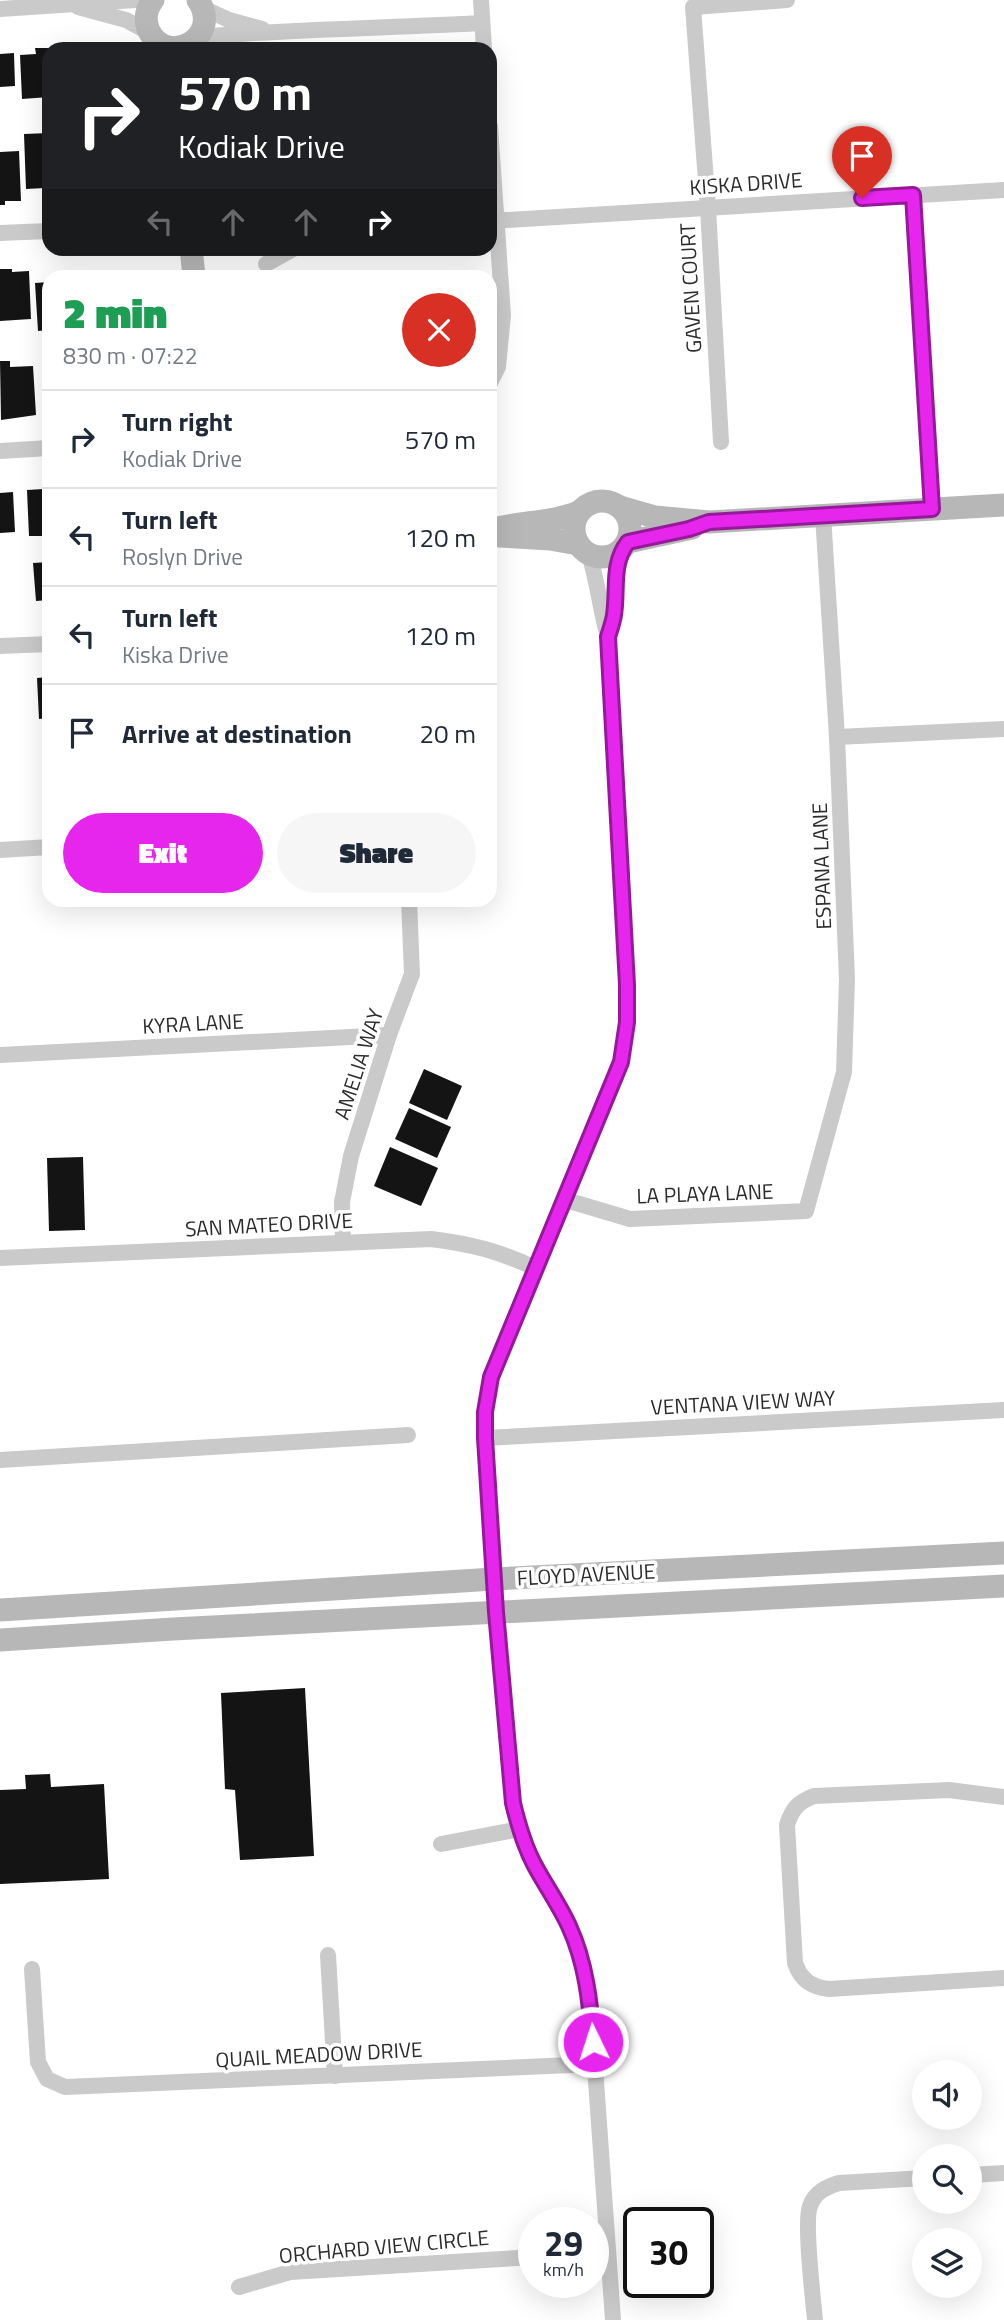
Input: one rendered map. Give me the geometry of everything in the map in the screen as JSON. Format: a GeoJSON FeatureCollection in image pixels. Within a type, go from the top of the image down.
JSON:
{"type":"FeatureCollection","features":[{"type":"Feature","properties":{"kind":"street"},"geometry":{"type":"LineString","coordinates":[[0,9],[136,0]]}},
{"type":"Feature","properties":{"kind":"street"},"geometry":{"type":"LineString","coordinates":[[153,0],[146,15],[155,41]]}},
{"type":"Feature","properties":{"kind":"street"},"geometry":{"type":"LineString","coordinates":[[481,0],[483,42]]}},
{"type":"Feature","properties":{"kind":"street","name":"GAVEN COURT"},"geometry":{"type":"LineString","coordinates":[[720,442],[708,208],[693,7],[787,0]]}},
{"type":"Feature","properties":{"kind":"street"},"geometry":{"type":"LineString","coordinates":[[201,4],[229,20],[271,31]]}},
{"type":"Feature","properties":{"kind":"street"},"geometry":{"type":"LineString","coordinates":[[195,42],[204,23],[201,4]]}},
{"type":"Feature","properties":{"kind":"street"},"geometry":{"type":"LineString","coordinates":[[68,5],[126,20],[155,41]]}},
{"type":"Feature","properties":{"kind":"street"},"geometry":{"type":"LineString","coordinates":[[195,42],[271,31],[482,23]]}},
{"type":"Feature","properties":{"kind":"street","name":"KISKA DRIVE"},"geometry":{"type":"LineString","coordinates":[[497,221],[1004,190]]}},
{"type":"Feature","properties":{"kind":"street"},"geometry":{"type":"LineString","coordinates":[[913,195],[932,509]]}},
{"type":"Feature","properties":{"kind":"street"},"geometry":{"type":"LineString","coordinates":[[0,233],[42,231]]}},
{"type":"Feature","properties":{"kind":"street"},"geometry":{"type":"LineString","coordinates":[[497,252],[503,315],[497,369]]}},
{"type":"Feature","properties":{"kind":"street"},"geometry":{"type":"LineString","coordinates":[[266,264],[280,256]]}},
{"type":"Feature","properties":{"kind":"street"},"geometry":{"type":"LineString","coordinates":[[0,451],[42,449]]}},
{"type":"Feature","properties":{"kind":"street"},"geometry":{"type":"LineString","coordinates":[[497,529],[507,525],[566,518],[601,500],[654,517],[709,522],[1004,505]]}},
{"type":"Feature","properties":{"kind":"street"},"geometry":{"type":"LineString","coordinates":[[608,637],[614,614],[617,564],[631,533],[630,523],[620,507]]}},
{"type":"Feature","properties":{"kind":"street"},"geometry":{"type":"LineString","coordinates":[[579,512],[573,530],[597,581],[608,637],[627,1022],[621,1062],[491,1377],[485,1412],[485,1438],[509,1775],[520,1829],[534,1865],[570,1928],[590,1997],[595,2064],[599,2207]]}},
{"type":"Feature","properties":{"kind":"street","name":"ESPANA LANE"},"geometry":{"type":"LineString","coordinates":[[806,1211],[844,1072],[847,979],[837,737],[823,515]]}},
{"type":"Feature","properties":{"kind":"street"},"geometry":{"type":"LineString","coordinates":[[497,534],[508,538],[550,539],[604,558],[625,546],[709,522]]}},
{"type":"Feature","properties":{"kind":"street"},"geometry":{"type":"LineString","coordinates":[[0,646],[42,644]]}},
{"type":"Feature","properties":{"kind":"street"},"geometry":{"type":"LineString","coordinates":[[837,737],[1004,729]]}},
{"type":"Feature","properties":{"kind":"street"},"geometry":{"type":"LineString","coordinates":[[0,849],[42,847]]}},
{"type":"Feature","properties":{"kind":"street","name":"AMELIA WAY"},"geometry":{"type":"LineString","coordinates":[[343,1242],[342,1202],[351,1156],[389,1035],[412,974],[409,907]]}},
{"type":"Feature","properties":{"kind":"street","name":"KYRA LANE"},"geometry":{"type":"LineString","coordinates":[[0,1055],[389,1035]]}},
{"type":"Feature","properties":{"kind":"street","name":"LA PLAYA LANE"},"geometry":{"type":"LineString","coordinates":[[566,1200],[630,1219],[806,1211]]}},
{"type":"Feature","properties":{"kind":"street","name":"SAN MATEO DRIVE"},"geometry":{"type":"LineString","coordinates":[[0,1258],[431,1239],[470,1244],[505,1254],[535,1268]]}},
{"type":"Feature","properties":{"kind":"street","name":"VENTANA VIEW WAY"},"geometry":{"type":"LineString","coordinates":[[485,1438],[1004,1409]]}},
{"type":"Feature","properties":{"kind":"street"},"geometry":{"type":"LineString","coordinates":[[0,1460],[408,1435]]}},
{"type":"Feature","properties":{"kind":"street","name":"FLOYD AVENUE"},"geometry":{"type":"LineString","coordinates":[[0,1610],[494,1579],[1004,1553]]}},
{"type":"Feature","properties":{"kind":"street","name":"FLOYD AVENUE"},"geometry":{"type":"LineString","coordinates":[[0,1640],[1004,1586]]}},
{"type":"Feature","properties":{"kind":"street"},"geometry":{"type":"LineString","coordinates":[[1004,1797],[949,1790],[814,1796],[795,1807],[787,1825],[795,1963],[806,1982],[817,1988],[829,1989],[1004,1978]]}},
{"type":"Feature","properties":{"kind":"street"},"geometry":{"type":"LineString","coordinates":[[441,1844],[520,1829]]}},
{"type":"Feature","properties":{"kind":"street"},"geometry":{"type":"LineString","coordinates":[[328,1955],[335,2076]]}},
{"type":"Feature","properties":{"kind":"street","name":"QUAIL MEADOW DRIVE"},"geometry":{"type":"LineString","coordinates":[[32,1969],[38,2062],[47,2079],[65,2087],[595,2064]]}},
{"type":"Feature","properties":{"kind":"street"},"geometry":{"type":"LineString","coordinates":[[982,2174],[1004,2173]]}},
{"type":"Feature","properties":{"kind":"street"},"geometry":{"type":"LineString","coordinates":[[815,2320],[808,2213],[816,2195],[826,2187],[839,2183],[912,2179]]}},
{"type":"Feature","properties":{"kind":"street","name":"ORCHARD VIEW CIRCLE"},"geometry":{"type":"LineString","coordinates":[[239,2287],[290,2272],[518,2258]]}},
{"type":"Feature","properties":{"kind":"street"},"geometry":{"type":"LineString","coordinates":[[608,2298],[612,2320]]}},
{"type":"Feature","properties":{"kind":"building"},"geometry":{"type":"Polygon","coordinates":[[[35,48],[42,48],[42,98],[22,99],[20,55],[36,54],[35,48]]]}},
{"type":"Feature","properties":{"kind":"building"},"geometry":{"type":"Polygon","coordinates":[[[14,53],[15,86],[0,87],[0,54],[14,53]]]}},
{"type":"Feature","properties":{"kind":"building"},"geometry":{"type":"Polygon","coordinates":[[[42,133],[42,188],[26,189],[24,134],[42,133]]]}},
{"type":"Feature","properties":{"kind":"building"},"geometry":{"type":"Polygon","coordinates":[[[19,151],[21,201],[5,201],[5,205],[0,205],[0,152],[19,151]]]}},
{"type":"Feature","properties":{"kind":"building"},"geometry":{"type":"Polygon","coordinates":[[[0,269],[12,269],[12,272],[29,271],[31,319],[0,321],[0,269]]]}},
{"type":"Feature","properties":{"kind":"building"},"geometry":{"type":"Polygon","coordinates":[[[42,282],[42,331],[38,331],[35,283],[42,282]]]}},
{"type":"Feature","properties":{"kind":"building"},"geometry":{"type":"Polygon","coordinates":[[[0,361],[10,361],[10,367],[33,366],[36,415],[1,420],[0,361]]]}},
{"type":"Feature","properties":{"kind":"building"},"geometry":{"type":"Polygon","coordinates":[[[42,489],[42,536],[29,536],[27,490],[42,489]]]}},
{"type":"Feature","properties":{"kind":"building"},"geometry":{"type":"Polygon","coordinates":[[[13,492],[15,532],[0,533],[0,493],[13,492]]]}},
{"type":"Feature","properties":{"kind":"building"},"geometry":{"type":"Polygon","coordinates":[[[42,562],[42,601],[36,601],[33,563],[42,562]]]}},
{"type":"Feature","properties":{"kind":"building"},"geometry":{"type":"Polygon","coordinates":[[[37,678],[42,678],[42,719],[39,719],[37,678]]]}},
{"type":"Feature","properties":{"kind":"building"},"geometry":{"type":"Polygon","coordinates":[[[424,1069],[462,1086],[447,1120],[409,1103],[424,1069]]]}},
{"type":"Feature","properties":{"kind":"building"},"geometry":{"type":"Polygon","coordinates":[[[409,1108],[451,1127],[437,1158],[395,1139],[409,1108]]]}},
{"type":"Feature","properties":{"kind":"building"},"geometry":{"type":"Polygon","coordinates":[[[390,1147],[438,1168],[421,1206],[374,1186],[390,1147]]]}},
{"type":"Feature","properties":{"kind":"building"},"geometry":{"type":"Polygon","coordinates":[[[83,1157],[85,1230],[49,1231],[47,1158],[83,1157]]]}},
{"type":"Feature","properties":{"kind":"building"},"geometry":{"type":"Polygon","coordinates":[[[305,1688],[314,1856],[240,1860],[235,1790],[225,1789],[221,1693],[305,1688]]]}},
{"type":"Feature","properties":{"kind":"building"},"geometry":{"type":"Polygon","coordinates":[[[50,1774],[51,1787],[104,1784],[109,1879],[0,1884],[0,1790],[26,1789],[25,1775],[50,1774]]]}},
{"type":"Feature","properties":{"kind":"route"},"geometry":{"type":"LineString","coordinates":[[593,2042],[590,1997],[582,1962],[570,1928],[534,1865],[522,1838],[513,1803],[494,1579],[485,1412],[491,1377],[621,1062],[627,1022],[627,985],[608,637],[614,614],[617,564],[622,550],[628,542],[709,522],[932,509],[913,195],[862,198]]}}]}
